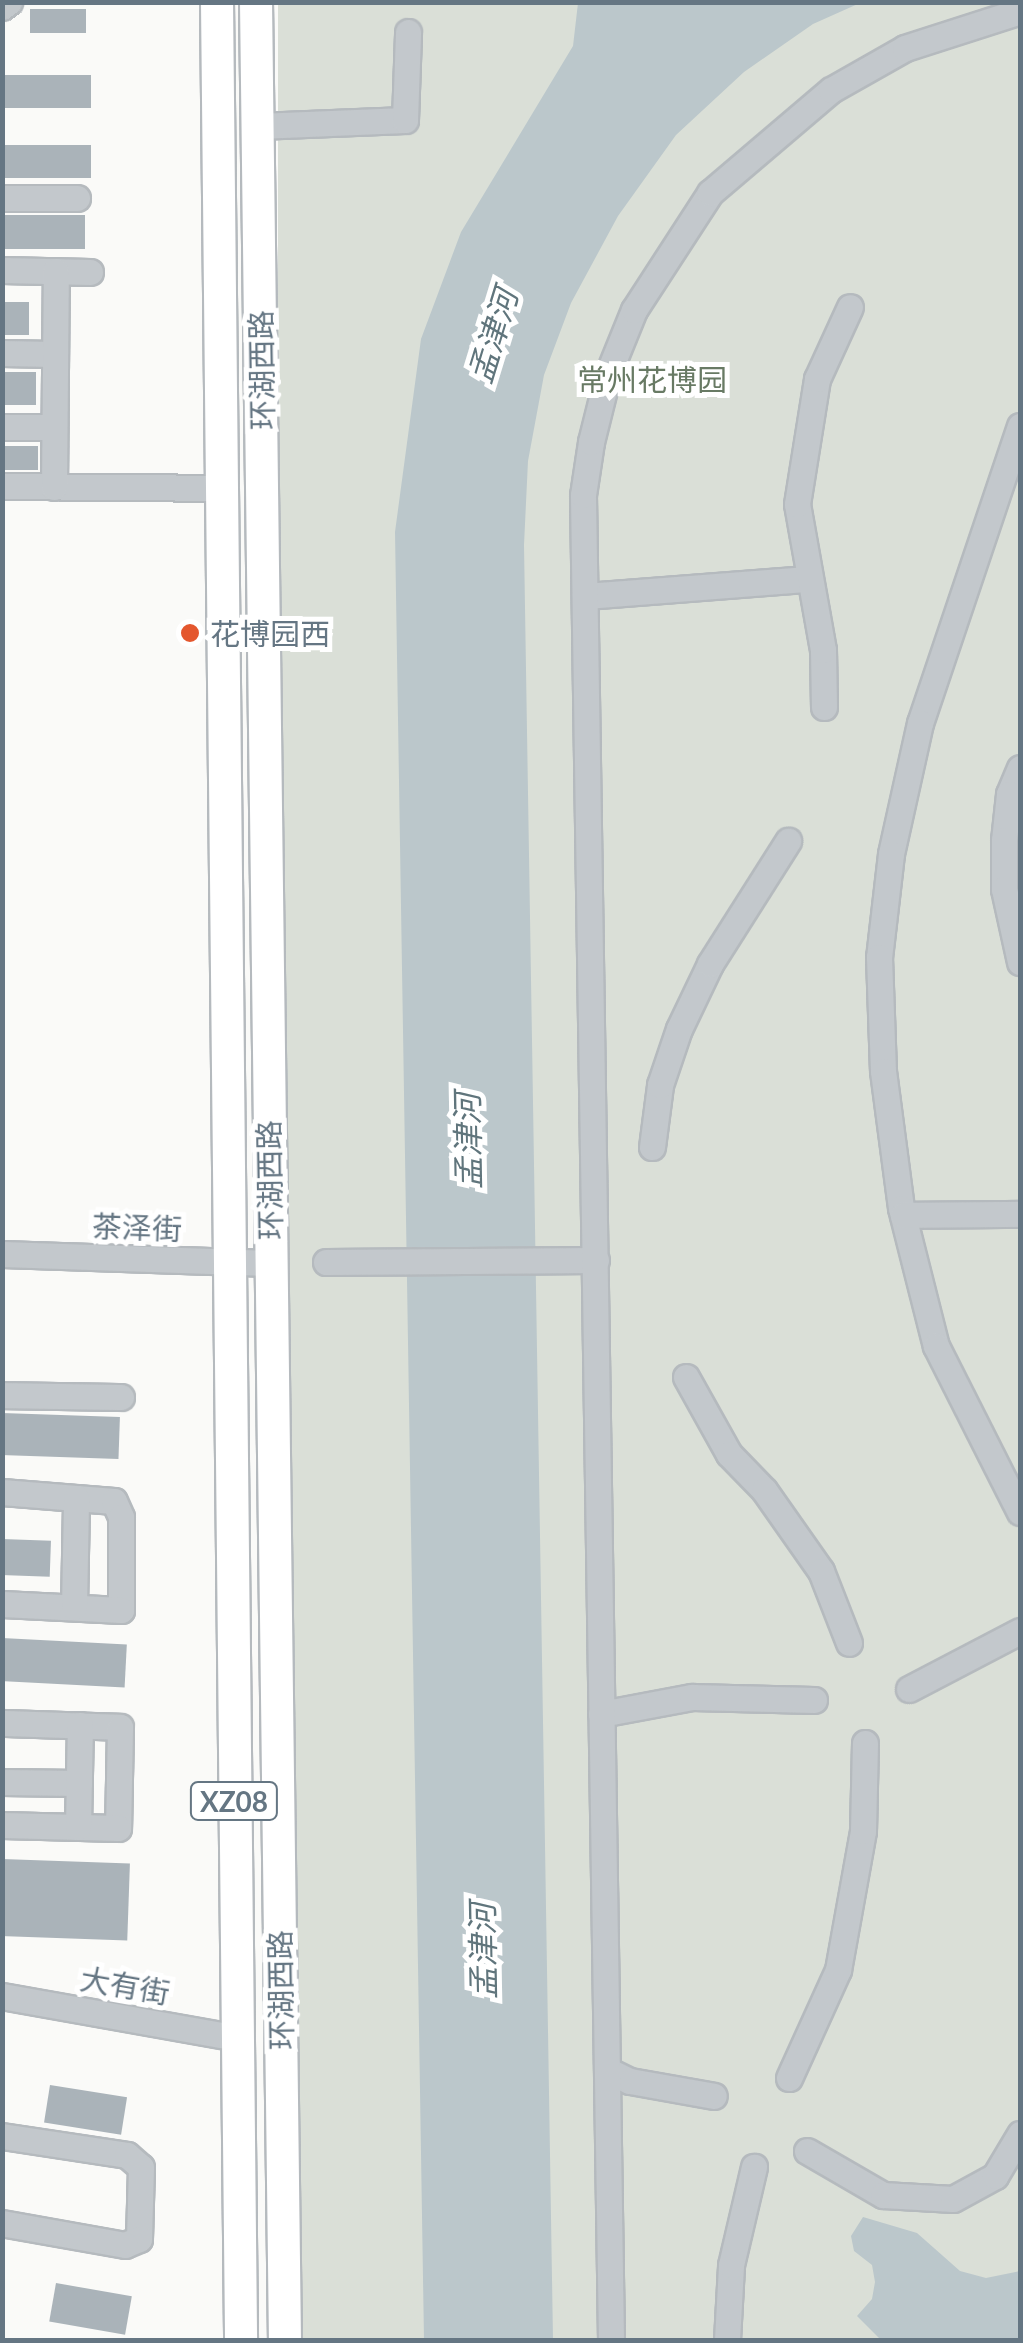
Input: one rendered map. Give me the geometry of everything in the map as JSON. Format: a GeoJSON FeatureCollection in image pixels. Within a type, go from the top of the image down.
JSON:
{"type":"FeatureCollection","features":[{"type":"Feature","properties":{"kind":"main road","name":"环湖西路"},"geometry":{"type":"LineString","coordinates":[[256,11],[285,2340]]}},
{"type":"Feature","properties":{"kind":"main road","name":"环湖西路"},"geometry":{"type":"LineString","coordinates":[[217,16],[218,488],[241,2340]]}},
{"type":"Feature","properties":{"kind":"street"},"geometry":{"type":"LineString","coordinates":[[2,7],[9,2]]}},
{"type":"Feature","properties":{"kind":"street"},"geometry":{"type":"LineString","coordinates":[[611,2340],[601,1714],[588,1260],[583,495],[608,374],[666,252],[710,192],[830,90],[905,48],[1020,11]]}},
{"type":"Feature","properties":{"kind":"street"},"geometry":{"type":"LineString","coordinates":[[258,126],[405,120],[408,32]]}},
{"type":"Feature","properties":{"kind":"street"},"geometry":{"type":"LineString","coordinates":[[2,198],[77,198]]}},
{"type":"Feature","properties":{"kind":"street"},"geometry":{"type":"LineString","coordinates":[[2,270],[90,272]]}},
{"type":"Feature","properties":{"kind":"street"},"geometry":{"type":"LineString","coordinates":[[54,487],[56,271]]}},
{"type":"Feature","properties":{"kind":"street"},"geometry":{"type":"LineString","coordinates":[[824,707],[824,650],[797,504],[800,464],[817,379],[850,308]]}},
{"type":"Feature","properties":{"kind":"street"},"geometry":{"type":"LineString","coordinates":[[2,353],[55,354]]}},
{"type":"Feature","properties":{"kind":"street"},"geometry":{"type":"LineString","coordinates":[[1020,426],[920,723],[891,854],[878,957],[882,1071],[903,1216],[936,1346],[1020,1512]]}},
{"type":"Feature","properties":{"kind":"street"},"geometry":{"type":"LineString","coordinates":[[2,427],[54,427]]}},
{"type":"Feature","properties":{"kind":"street"},"geometry":{"type":"LineString","coordinates":[[2,486],[218,488]]}},
{"type":"Feature","properties":{"kind":"street"},"geometry":{"type":"LineString","coordinates":[[585,596],[808,579]]}},
{"type":"Feature","properties":{"kind":"street"},"geometry":{"type":"LineString","coordinates":[[1020,768],[1009,794],[1004,888],[1020,962]]}},
{"type":"Feature","properties":{"kind":"street"},"geometry":{"type":"LineString","coordinates":[[652,1147],[660,1085],[679,1029],[710,964],[773,874],[788,841]]}},
{"type":"Feature","properties":{"kind":"street"},"geometry":{"type":"LineString","coordinates":[[903,1216],[1020,1214]]}},
{"type":"Feature","properties":{"kind":"street","name":"茶泽街"},"geometry":{"type":"LineString","coordinates":[[2,1254],[270,1262]]}},
{"type":"Feature","properties":{"kind":"street"},"geometry":{"type":"LineString","coordinates":[[326,1262],[588,1260]]}},
{"type":"Feature","properties":{"kind":"street"},"geometry":{"type":"LineString","coordinates":[[686,1377],[729,1454],[784,1516],[821,1571],[849,1642]]}},
{"type":"Feature","properties":{"kind":"street"},"geometry":{"type":"LineString","coordinates":[[2,1396],[121,1397]]}},
{"type":"Feature","properties":{"kind":"street"},"geometry":{"type":"LineString","coordinates":[[2,1492],[114,1500],[121,1516],[121,1610],[2,1604]]}},
{"type":"Feature","properties":{"kind":"street"},"geometry":{"type":"LineString","coordinates":[[74,1607],[76,1498]]}},
{"type":"Feature","properties":{"kind":"street"},"geometry":{"type":"LineString","coordinates":[[909,1688],[1020,1632]]}},
{"type":"Feature","properties":{"kind":"street"},"geometry":{"type":"LineString","coordinates":[[601,1714],[692,1697],[814,1700]]}},
{"type":"Feature","properties":{"kind":"street"},"geometry":{"type":"LineString","coordinates":[[2,1722],[120,1726],[118,1828],[2,1825]]}},
{"type":"Feature","properties":{"kind":"street"},"geometry":{"type":"LineString","coordinates":[[78,1827],[80,1725]]}},
{"type":"Feature","properties":{"kind":"street"},"geometry":{"type":"LineString","coordinates":[[789,2078],[822,2012],[841,1955],[863,1831],[866,1743]]}},
{"type":"Feature","properties":{"kind":"street"},"geometry":{"type":"LineString","coordinates":[[2,1782],[79,1783]]}},
{"type":"Feature","properties":{"kind":"street","name":"大有街"},"geometry":{"type":"LineString","coordinates":[[2,1996],[237,2038]]}},
{"type":"Feature","properties":{"kind":"street"},"geometry":{"type":"LineString","coordinates":[[607,2070],[630,2081],[714,2096]]}},
{"type":"Feature","properties":{"kind":"street"},"geometry":{"type":"LineString","coordinates":[[807,2152],[883,2194],[952,2200],[995,2176],[1020,2134]]}},
{"type":"Feature","properties":{"kind":"street"},"geometry":{"type":"LineString","coordinates":[[2,2136],[127,2155],[141,2167],[138,2238],[125,2246],[2,2223]]}},
{"type":"Feature","properties":{"kind":"street"},"geometry":{"type":"LineString","coordinates":[[727,2340],[732,2264],[754,2167]]}},
{"type":"Feature","properties":{"kind":"green space","name":"常州花博园"},"geometry":{"type":"Polygon","coordinates":[[[278,3],[1020,3],[1020,2340],[278,2340],[278,3]]]}},
{"type":"Feature","properties":{"kind":"water","name":"孟津河"},"geometry":{"type":"Polygon","coordinates":[[[578,3],[860,3],[813,24],[744,72],[676,135],[618,216],[571,303],[544,375],[528,461],[524,545],[553,2340],[424,2340],[395,532],[421,339],[461,232],[573,46],[578,3]]]}},
{"type":"Feature","properties":{"kind":"water"},"geometry":{"type":"Polygon","coordinates":[[[863,2217],[917,2233],[960,2271],[986,2278],[1020,2271],[1020,2340],[881,2340],[857,2316],[872,2299],[875,2282],[872,2265],[854,2251],[851,2236],[863,2217]]]}},
{"type":"Feature","properties":{"kind":"building"},"geometry":{"type":"Polygon","coordinates":[[[30,9],[86,9],[86,33],[30,33],[30,9]]]}},
{"type":"Feature","properties":{"kind":"building"},"geometry":{"type":"Polygon","coordinates":[[[2,75],[91,75],[91,108],[2,108],[2,75]]]}},
{"type":"Feature","properties":{"kind":"building"},"geometry":{"type":"Polygon","coordinates":[[[2,145],[91,145],[91,178],[2,178],[2,145]]]}},
{"type":"Feature","properties":{"kind":"building"},"geometry":{"type":"Polygon","coordinates":[[[2,215],[85,215],[85,249],[2,249],[2,215]]]}},
{"type":"Feature","properties":{"kind":"building"},"geometry":{"type":"Polygon","coordinates":[[[2,302],[29,302],[29,335],[2,335],[2,302]]]}},
{"type":"Feature","properties":{"kind":"building"},"geometry":{"type":"Polygon","coordinates":[[[2,372],[36,372],[36,405],[2,405],[2,372]]]}},
{"type":"Feature","properties":{"kind":"building"},"geometry":{"type":"Polygon","coordinates":[[[2,446],[38,446],[38,470],[2,470],[2,446]]]}},
{"type":"Feature","properties":{"kind":"building"},"geometry":{"type":"Polygon","coordinates":[[[2,1413],[120,1417],[118,1459],[2,1455],[2,1413]]]}},
{"type":"Feature","properties":{"kind":"building"},"geometry":{"type":"Polygon","coordinates":[[[2,1539],[51,1541],[50,1577],[2,1575],[2,1539]]]}},
{"type":"Feature","properties":{"kind":"building"},"geometry":{"type":"Polygon","coordinates":[[[2,1638],[127,1645],[125,1687],[2,1681],[2,1638]]]}},
{"type":"Feature","properties":{"kind":"building"},"geometry":{"type":"Polygon","coordinates":[[[2,1859],[130,1863],[127,1940],[2,1936],[2,1859]]]}},
{"type":"Feature","properties":{"kind":"building"},"geometry":{"type":"Polygon","coordinates":[[[50,2085],[127,2097],[121,2135],[44,2123],[50,2085]]]}},
{"type":"Feature","properties":{"kind":"building"},"geometry":{"type":"Polygon","coordinates":[[[56,2283],[132,2296],[125,2335],[49,2321],[56,2283]]]}},
{"type":"Feature","properties":{"kind":"place","name":"花博园西"},"geometry":{"type":"Point","coordinates":[190,633]}}]}
